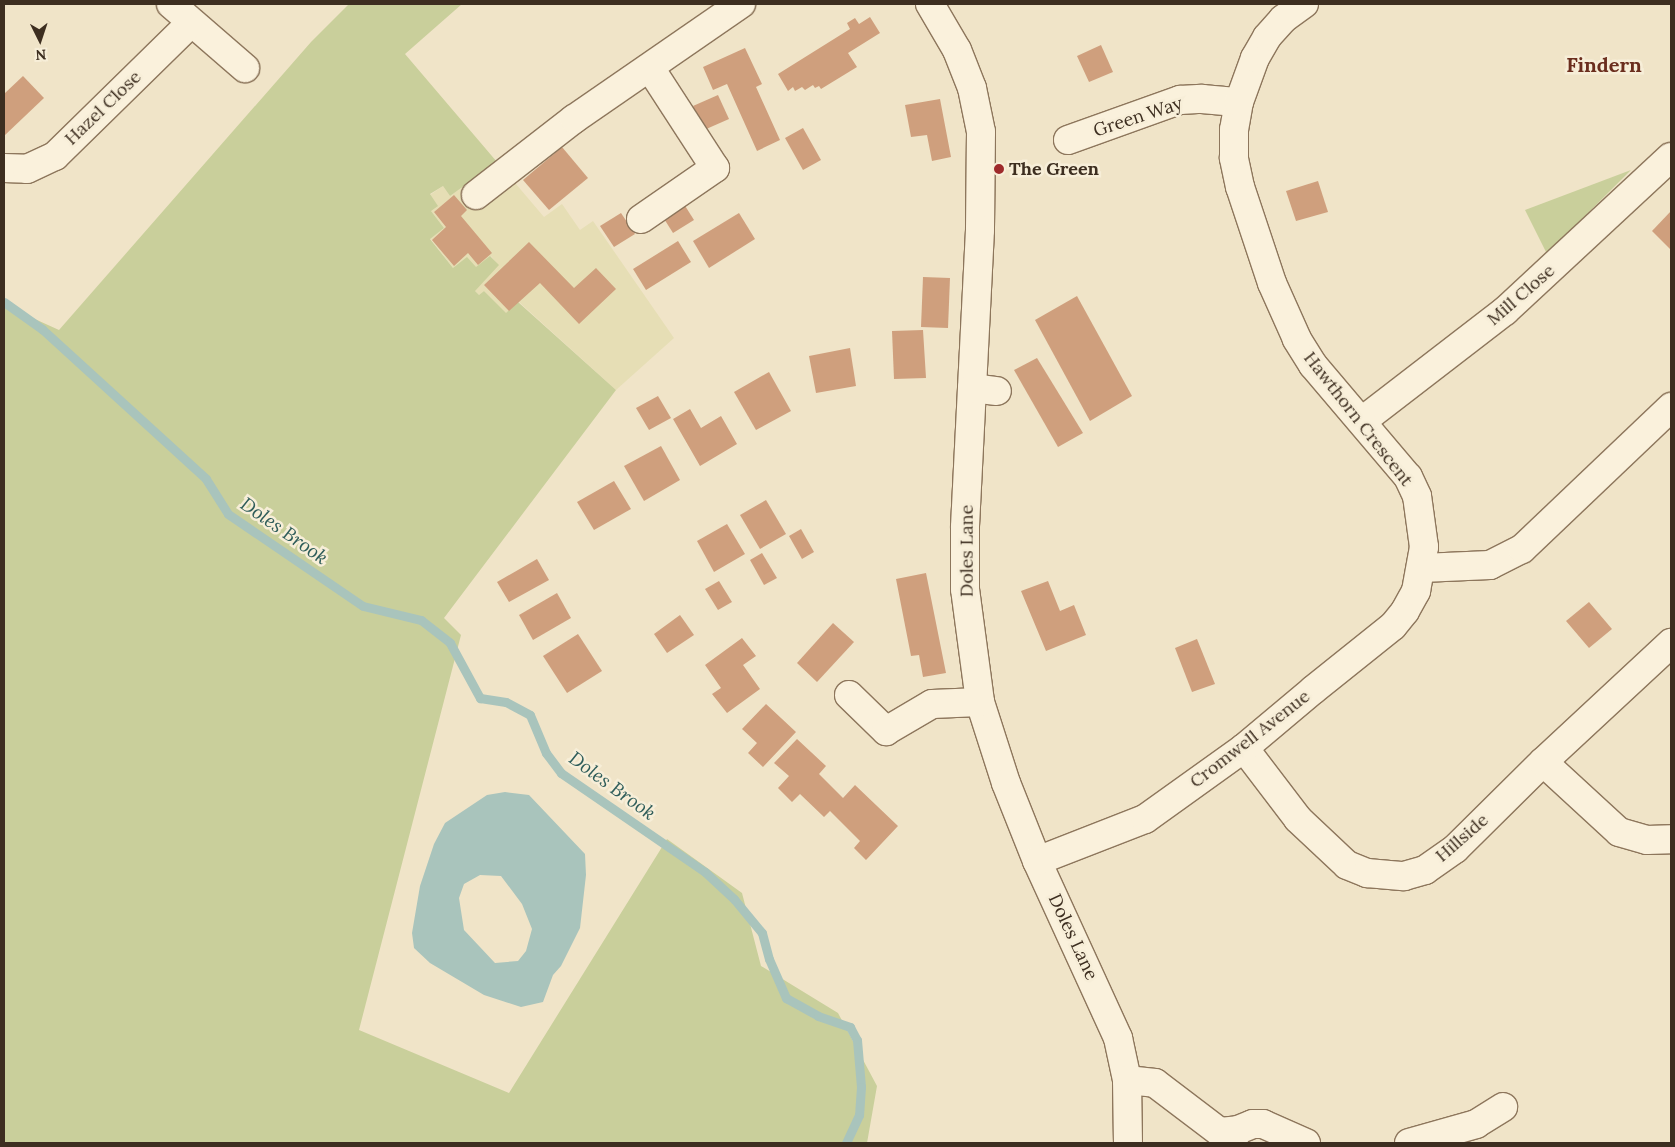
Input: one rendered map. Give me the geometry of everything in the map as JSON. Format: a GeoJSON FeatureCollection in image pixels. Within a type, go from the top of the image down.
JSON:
{"type":"FeatureCollection","features":[{"type":"Feature","properties":{"kind":"street"},"geometry":{"type":"LineString","coordinates":[[171,4],[245,68]]}},
{"type":"Feature","properties":{"kind":"street"},"geometry":{"type":"LineString","coordinates":[[476,194],[579,116],[741,4]]}},
{"type":"Feature","properties":{"kind":"street","name":"Doles Lane"},"geometry":{"type":"LineString","coordinates":[[930,4],[957,50],[972,88],[981,132],[980,230],[984,390],[964,589],[980,702],[1006,783],[1037,861],[1111,1018],[1124,1056],[1127,1080],[1128,1143]]}},
{"type":"Feature","properties":{"kind":"street","name":"Hawthorn Crescent"},"geometry":{"type":"LineString","coordinates":[[1304,4],[1283,19],[1268,37],[1255,58],[1239,102],[1234,130],[1234,158],[1240,187],[1272,283],[1297,339],[1312,365],[1362,421],[1408,477],[1416,496],[1424,547],[1422,568]]}},
{"type":"Feature","properties":{"kind":"street","name":"Hazel Close"},"geometry":{"type":"LineString","coordinates":[[4,168],[27,169],[54,156],[191,23]]}},
{"type":"Feature","properties":{"kind":"street"},"geometry":{"type":"LineString","coordinates":[[641,219],[715,168],[650,68]]}},
{"type":"Feature","properties":{"kind":"street","name":"Green Way"},"geometry":{"type":"LineString","coordinates":[[1068,140],[1180,100],[1202,98],[1239,102]]}},
{"type":"Feature","properties":{"kind":"street","name":"Mill Close"},"geometry":{"type":"LineString","coordinates":[[1362,421],[1505,311],[1671,157]]}},
{"type":"Feature","properties":{"kind":"street"},"geometry":{"type":"LineString","coordinates":[[1422,568],[1490,565],[1522,549],[1671,407]]}},
{"type":"Feature","properties":{"kind":"street","name":"Cromwell Avenue"},"geometry":{"type":"LineString","coordinates":[[1037,861],[1145,819],[1244,748],[1393,626],[1405,611],[1416,591],[1422,568]]}},
{"type":"Feature","properties":{"kind":"street","name":"Hillside"},"geometry":{"type":"LineString","coordinates":[[1244,748],[1298,819],[1347,865],[1367,873],[1382,876],[1404,876],[1425,870],[1447,854],[1671,643]]}},
{"type":"Feature","properties":{"kind":"street"},"geometry":{"type":"LineString","coordinates":[[849,696],[886,731],[932,704],[980,702]]}},
{"type":"Feature","properties":{"kind":"street"},"geometry":{"type":"LineString","coordinates":[[1543,762],[1619,832],[1647,840],[1671,839]]}},
{"type":"Feature","properties":{"kind":"street"},"geometry":{"type":"LineString","coordinates":[[1127,1080],[1155,1083],[1227,1138],[1238,1130],[1253,1124],[1263,1124],[1306,1143]]}},
{"type":"Feature","properties":{"kind":"street"},"geometry":{"type":"LineString","coordinates":[[1409,1143],[1476,1124],[1503,1107]]}},
{"type":"Feature","properties":{"kind":"shaded area"},"geometry":{"type":"Polygon","coordinates":[[[559,112],[572,130],[510,177],[544,217],[562,204],[580,230],[593,221],[674,338],[616,390],[519,302],[506,314],[484,291],[479,295],[474,290],[498,265],[491,256],[476,268],[453,268],[430,238],[444,228],[431,211],[430,195],[443,186],[450,196],[497,162],[559,112]]]}},
{"type":"Feature","properties":{"kind":"green space"},"geometry":{"type":"Polygon","coordinates":[[[349,4],[462,4],[405,54],[497,162],[450,196],[443,186],[430,194],[438,206],[431,211],[444,228],[430,239],[453,268],[467,257],[476,267],[490,256],[499,265],[475,291],[479,295],[484,291],[506,313],[518,302],[616,390],[444,618],[461,635],[359,1030],[509,1093],[667,839],[742,893],[761,966],[838,1013],[877,1086],[867,1143],[4,1143],[4,305],[59,330],[311,42],[349,4]]]}},
{"type":"Feature","properties":{"kind":"green space"},"geometry":{"type":"Polygon","coordinates":[[[1631,170],[1547,254],[1525,210],[1631,170]]]}},
{"type":"Feature","properties":{"kind":"water"},"geometry":{"type":"Polygon","coordinates":[[[505,792],[529,795],[585,854],[586,875],[580,928],[561,966],[553,975],[543,1002],[521,1007],[484,995],[430,963],[414,948],[412,933],[420,886],[434,844],[445,823],[487,795],[505,792]],[[480,875],[464,884],[459,898],[464,930],[495,963],[518,961],[526,951],[532,929],[522,904],[501,876],[480,875]]]}},
{"type":"Feature","properties":{"kind":"building"},"geometry":{"type":"Polygon","coordinates":[[[870,17],[880,33],[848,53],[857,67],[821,89],[819,86],[815,88],[813,85],[805,90],[802,87],[795,91],[793,87],[788,91],[778,74],[850,29],[847,23],[855,18],[859,24],[870,17]]]}},
{"type":"Feature","properties":{"kind":"building"},"geometry":{"type":"Polygon","coordinates":[[[1101,45],[1113,72],[1089,82],[1077,56],[1101,45]]]}},
{"type":"Feature","properties":{"kind":"building"},"geometry":{"type":"Polygon","coordinates":[[[745,48],[762,84],[756,87],[780,140],[757,151],[727,84],[713,90],[703,67],[745,48]]]}},
{"type":"Feature","properties":{"kind":"building"},"geometry":{"type":"Polygon","coordinates":[[[23,76],[44,98],[4,136],[4,94],[23,76]]]}},
{"type":"Feature","properties":{"kind":"building"},"geometry":{"type":"Polygon","coordinates":[[[718,95],[729,119],[704,130],[693,106],[718,95]]]}},
{"type":"Feature","properties":{"kind":"building"},"geometry":{"type":"Polygon","coordinates":[[[940,99],[951,157],[932,161],[927,135],[911,137],[905,105],[940,99]]]}},
{"type":"Feature","properties":{"kind":"building"},"geometry":{"type":"Polygon","coordinates":[[[803,128],[821,160],[803,170],[785,138],[803,128]]]}},
{"type":"Feature","properties":{"kind":"building"},"geometry":{"type":"Polygon","coordinates":[[[562,147],[588,178],[549,210],[523,180],[562,147]]]}},
{"type":"Feature","properties":{"kind":"building"},"geometry":{"type":"Polygon","coordinates":[[[1318,181],[1328,212],[1296,221],[1286,191],[1318,181]]]}},
{"type":"Feature","properties":{"kind":"building"},"geometry":{"type":"Polygon","coordinates":[[[454,195],[467,210],[461,216],[492,253],[478,265],[468,253],[454,266],[432,240],[446,227],[434,212],[454,195]]]}},
{"type":"Feature","properties":{"kind":"building"},"geometry":{"type":"Polygon","coordinates":[[[682,201],[694,220],[673,233],[661,214],[682,201]]]}},
{"type":"Feature","properties":{"kind":"building"},"geometry":{"type":"Polygon","coordinates":[[[1671,211],[1671,250],[1652,231],[1671,211]]]}},
{"type":"Feature","properties":{"kind":"building"},"geometry":{"type":"Polygon","coordinates":[[[621,213],[635,234],[614,247],[600,226],[621,213]]]}},
{"type":"Feature","properties":{"kind":"building"},"geometry":{"type":"Polygon","coordinates":[[[739,213],[755,239],[709,268],[693,241],[739,213]]]}},
{"type":"Feature","properties":{"kind":"building"},"geometry":{"type":"Polygon","coordinates":[[[678,241],[691,262],[646,290],[633,269],[678,241]]]}},
{"type":"Feature","properties":{"kind":"building"},"geometry":{"type":"Polygon","coordinates":[[[529,242],[574,288],[596,268],[616,289],[579,324],[540,283],[509,311],[484,285],[529,242]]]}},
{"type":"Feature","properties":{"kind":"building"},"geometry":{"type":"Polygon","coordinates":[[[923,277],[950,278],[948,328],[921,327],[923,277]]]}},
{"type":"Feature","properties":{"kind":"building"},"geometry":{"type":"Polygon","coordinates":[[[1077,296],[1132,396],[1090,421],[1035,320],[1077,296]]]}},
{"type":"Feature","properties":{"kind":"building"},"geometry":{"type":"Polygon","coordinates":[[[923,330],[926,378],[894,379],[892,331],[923,330]]]}},
{"type":"Feature","properties":{"kind":"building"},"geometry":{"type":"Polygon","coordinates":[[[850,348],[856,386],[816,393],[809,356],[850,348]]]}},
{"type":"Feature","properties":{"kind":"building"},"geometry":{"type":"Polygon","coordinates":[[[1037,358],[1083,433],[1058,447],[1014,370],[1037,358]]]}},
{"type":"Feature","properties":{"kind":"building"},"geometry":{"type":"Polygon","coordinates":[[[769,372],[791,411],[756,430],[734,392],[769,372]]]}},
{"type":"Feature","properties":{"kind":"building"},"geometry":{"type":"Polygon","coordinates":[[[658,396],[671,418],[649,430],[636,408],[658,396]]]}},
{"type":"Feature","properties":{"kind":"building"},"geometry":{"type":"Polygon","coordinates":[[[690,409],[701,428],[721,416],[737,444],[700,466],[673,419],[690,409]]]}},
{"type":"Feature","properties":{"kind":"building"},"geometry":{"type":"Polygon","coordinates":[[[661,446],[680,480],[644,501],[624,466],[661,446]]]}},
{"type":"Feature","properties":{"kind":"building"},"geometry":{"type":"Polygon","coordinates":[[[614,481],[631,509],[594,530],[577,502],[614,481]]]}},
{"type":"Feature","properties":{"kind":"building"},"geometry":{"type":"Polygon","coordinates":[[[766,500],[786,534],[760,549],[740,515],[766,500]]]}},
{"type":"Feature","properties":{"kind":"building"},"geometry":{"type":"Polygon","coordinates":[[[727,524],[745,554],[714,572],[697,541],[727,524]]]}},
{"type":"Feature","properties":{"kind":"building"},"geometry":{"type":"Polygon","coordinates":[[[801,529],[814,552],[802,559],[789,536],[801,529]]]}},
{"type":"Feature","properties":{"kind":"building"},"geometry":{"type":"Polygon","coordinates":[[[762,553],[777,578],[764,585],[750,560],[762,553]]]}},
{"type":"Feature","properties":{"kind":"building"},"geometry":{"type":"Polygon","coordinates":[[[537,559],[549,580],[509,602],[497,582],[537,559]]]}},
{"type":"Feature","properties":{"kind":"building"},"geometry":{"type":"Polygon","coordinates":[[[926,573],[946,673],[923,677],[919,655],[911,656],[896,579],[926,573]]]}},
{"type":"Feature","properties":{"kind":"building"},"geometry":{"type":"Polygon","coordinates":[[[719,581],[732,602],[718,610],[705,589],[719,581]]]}},
{"type":"Feature","properties":{"kind":"building"},"geometry":{"type":"Polygon","coordinates":[[[1048,581],[1060,611],[1074,605],[1086,635],[1046,651],[1021,591],[1048,581]]]}},
{"type":"Feature","properties":{"kind":"building"},"geometry":{"type":"Polygon","coordinates":[[[557,593],[571,618],[533,640],[519,615],[557,593]]]}},
{"type":"Feature","properties":{"kind":"building"},"geometry":{"type":"Polygon","coordinates":[[[1589,602],[1612,629],[1589,648],[1566,621],[1589,602]]]}},
{"type":"Feature","properties":{"kind":"building"},"geometry":{"type":"Polygon","coordinates":[[[680,615],[694,635],[667,653],[654,634],[680,615]]]}},
{"type":"Feature","properties":{"kind":"building"},"geometry":{"type":"Polygon","coordinates":[[[833,623],[854,642],[817,682],[797,663],[833,623]]]}},
{"type":"Feature","properties":{"kind":"building"},"geometry":{"type":"Polygon","coordinates":[[[578,634],[602,671],[567,693],[543,656],[578,634]]]}},
{"type":"Feature","properties":{"kind":"building"},"geometry":{"type":"Polygon","coordinates":[[[742,638],[756,656],[743,665],[760,689],[727,713],[712,694],[721,688],[705,665],[742,638]]]}},
{"type":"Feature","properties":{"kind":"building"},"geometry":{"type":"Polygon","coordinates":[[[1197,639],[1215,684],[1192,692],[1175,648],[1197,639]]]}},
{"type":"Feature","properties":{"kind":"building"},"geometry":{"type":"Polygon","coordinates":[[[766,704],[796,732],[763,767],[748,753],[757,743],[742,729],[766,704]]]}},
{"type":"Feature","properties":{"kind":"building"},"geometry":{"type":"Polygon","coordinates":[[[797,739],[826,766],[819,774],[843,798],[855,785],[898,826],[866,860],[854,848],[860,841],[830,811],[824,817],[800,794],[792,802],[778,788],[789,776],[774,763],[797,739]]]}},
{"type":"Feature","properties":{"kind":"waterway","name":"Doles Brook"},"geometry":{"type":"LineString","coordinates":[[4,302],[42,329],[206,479],[228,514],[363,606],[421,620],[450,643],[480,698],[506,702],[530,715],[546,753],[561,773],[705,872],[734,899],[762,933],[769,959],[786,998],[818,1016],[850,1027],[857,1040],[861,1087],[859,1115],[846,1143]]}},
{"type":"Feature","properties":{"kind":"place","name":"The Green"},"geometry":{"type":"Point","coordinates":[999,169]}},
{"type":"Feature","properties":{"kind":"district","name":"Findern"},"geometry":{"type":"Point","coordinates":[1604,64]}}]}
